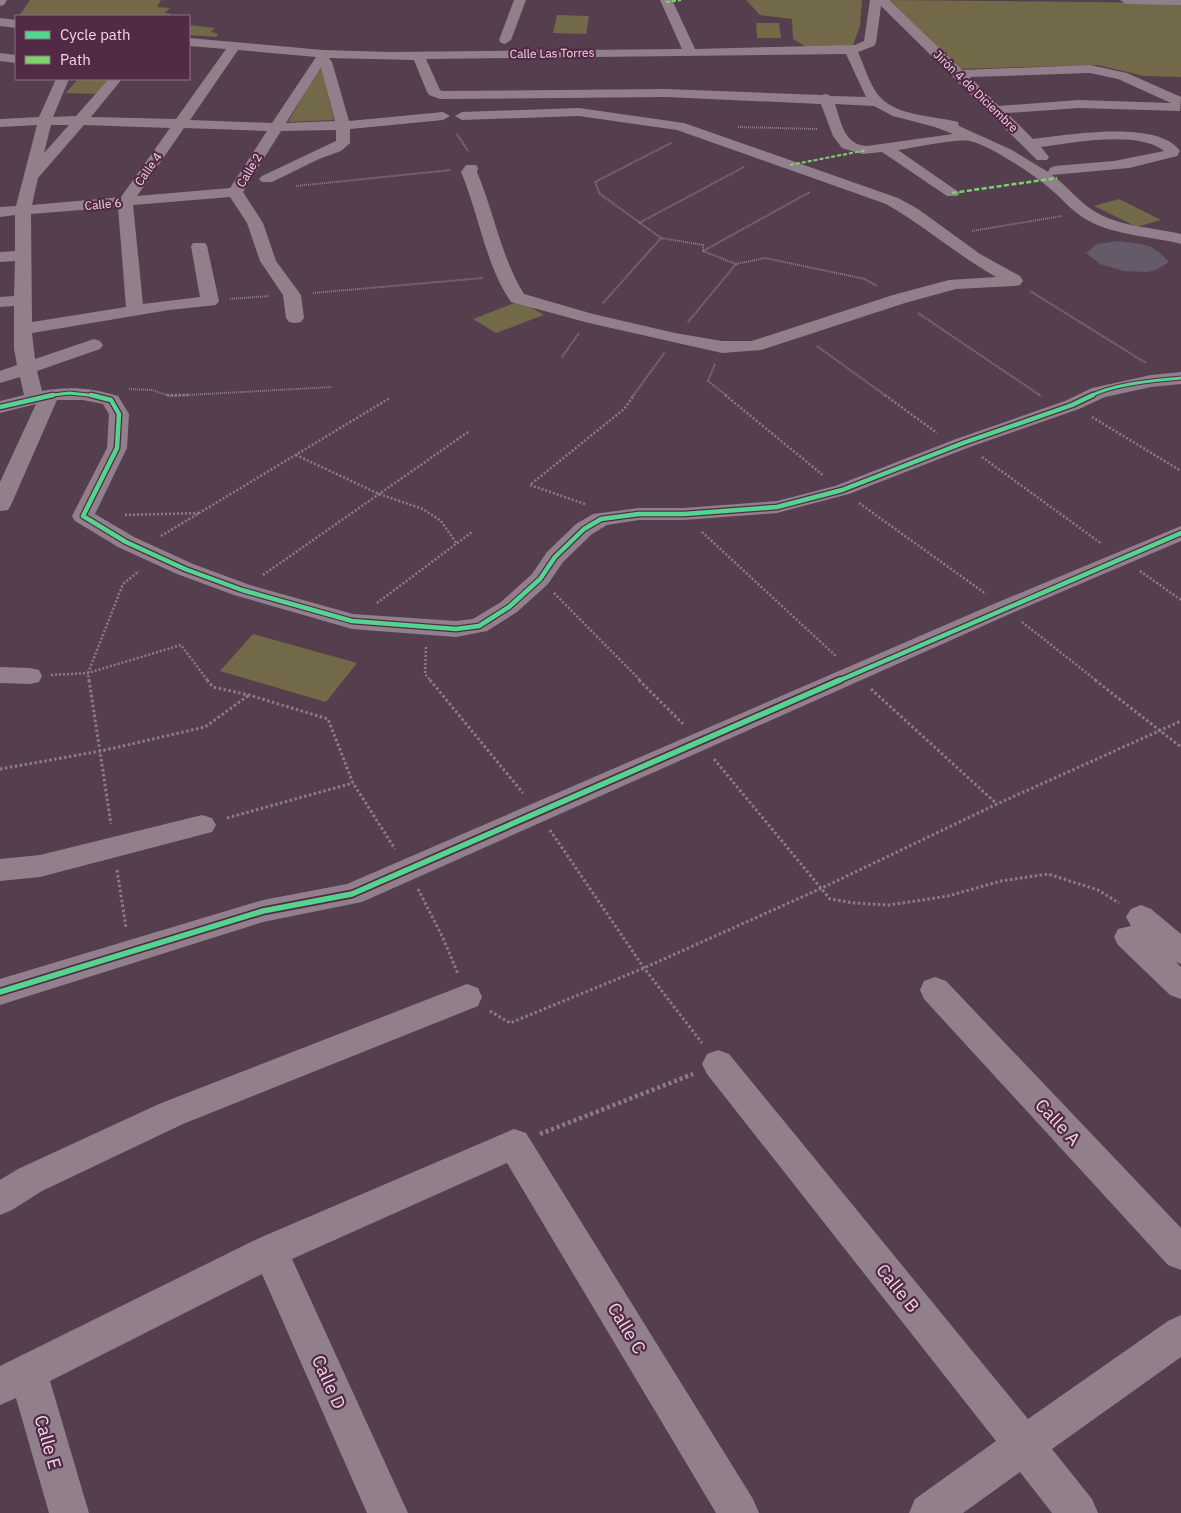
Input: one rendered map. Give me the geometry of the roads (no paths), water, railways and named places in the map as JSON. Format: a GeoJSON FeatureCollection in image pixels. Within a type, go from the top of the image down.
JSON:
{"type":"FeatureCollection","features":[{"type":"Feature","properties":{"kind":"street"},"geometry":{"type":"LineString","coordinates":[[505,40],[520,0]]}},
{"type":"Feature","properties":{"kind":"street"},"geometry":{"type":"LineString","coordinates":[[666,0],[690,52]]}},
{"type":"Feature","properties":{"kind":"street","name":"Calle Las Torres"},"geometry":{"type":"LineString","coordinates":[[190,42],[322,56],[827,52],[850,50],[866,46],[870,43],[876,0]]}},
{"type":"Feature","properties":{"kind":"street","name":"Jirón 4 de Diciembre"},"geometry":{"type":"LineString","coordinates":[[882,0],[957,74],[996,120],[1030,144],[1055,171],[1060,188]]}},
{"type":"Feature","properties":{"kind":"street"},"geometry":{"type":"LineString","coordinates":[[1126,0],[1181,0]]}},
{"type":"Feature","properties":{"kind":"street"},"geometry":{"type":"LineString","coordinates":[[0,22],[15,24]]}},
{"type":"Feature","properties":{"kind":"street"},"geometry":{"type":"LineString","coordinates":[[452,54],[505,40],[558,53]]}},
{"type":"Feature","properties":{"kind":"street","name":"Calle 4"},"geometry":{"type":"LineString","coordinates":[[135,312],[125,202],[236,46]]}},
{"type":"Feature","properties":{"kind":"street"},"geometry":{"type":"LineString","coordinates":[[850,50],[872,96],[878,102],[891,110],[935,122],[972,127],[996,120],[1079,104],[1181,107]]}},
{"type":"Feature","properties":{"kind":"street"},"geometry":{"type":"LineString","coordinates":[[651,52],[679,126]]}},
{"type":"Feature","properties":{"kind":"street"},"geometry":{"type":"LineString","coordinates":[[418,55],[434,92],[440,94],[666,93],[826,98],[878,102]]}},
{"type":"Feature","properties":{"kind":"street"},"geometry":{"type":"LineString","coordinates":[[267,179],[341,146],[343,143],[343,126],[326,62],[322,56]]}},
{"type":"Feature","properties":{"kind":"street","name":"Calle 2"},"geometry":{"type":"LineString","coordinates":[[295,318],[292,295],[268,261],[255,223],[236,192],[275,127],[322,56]]}},
{"type":"Feature","properties":{"kind":"street"},"geometry":{"type":"LineString","coordinates":[[0,57],[15,59]]}},
{"type":"Feature","properties":{"kind":"street"},"geometry":{"type":"LineString","coordinates":[[0,67],[15,66]]}},
{"type":"Feature","properties":{"kind":"street"},"geometry":{"type":"LineString","coordinates":[[957,74],[1090,69],[1122,76],[1181,102]]}},
{"type":"Feature","properties":{"kind":"street"},"geometry":{"type":"LineString","coordinates":[[0,505],[42,397],[15,350],[24,329],[23,210],[45,120],[62,80]]}},
{"type":"Feature","properties":{"kind":"street"},"geometry":{"type":"LineString","coordinates":[[31,176],[115,80]]}},
{"type":"Feature","properties":{"kind":"street"},"geometry":{"type":"LineString","coordinates":[[826,98],[837,129],[845,144],[852,148],[867,150],[971,135]]}},
{"type":"Feature","properties":{"kind":"street"},"geometry":{"type":"LineString","coordinates":[[462,116],[579,112],[679,126],[892,201],[912,212],[942,236],[1014,281],[955,284],[899,299],[754,346],[722,347],[675,338],[589,318],[517,298],[504,276],[479,196],[469,172],[471,168]]}},
{"type":"Feature","properties":{"kind":"street"},"geometry":{"type":"LineString","coordinates":[[0,123],[81,120],[178,125],[343,126],[443,116]]}},
{"type":"Feature","properties":{"kind":"street"},"geometry":{"type":"LineString","coordinates":[[474,127],[625,119]]}},
{"type":"Feature","properties":{"kind":"street"},"geometry":{"type":"LineString","coordinates":[[935,122],[971,135],[998,148],[1037,171],[1087,212],[1107,224],[1181,239]]}},
{"type":"Feature","properties":{"kind":"street"},"geometry":{"type":"LineString","coordinates":[[1030,144],[1132,135],[1159,141],[1173,151],[1157,158],[1114,167],[1055,171]]}},
{"type":"Feature","properties":{"kind":"street"},"geometry":{"type":"LineString","coordinates":[[885,148],[952,193]]}},
{"type":"Feature","properties":{"kind":"street","name":"Calle 6"},"geometry":{"type":"LineString","coordinates":[[0,212],[236,192]]}},
{"type":"Feature","properties":{"kind":"street"},"geometry":{"type":"LineString","coordinates":[[24,329],[169,305],[210,301],[199,246]]}},
{"type":"Feature","properties":{"kind":"street"},"geometry":{"type":"LineString","coordinates":[[0,257],[24,255]]}},
{"type":"Feature","properties":{"kind":"street"},"geometry":{"type":"LineString","coordinates":[[0,302],[24,300]]}},
{"type":"Feature","properties":{"kind":"street"},"geometry":{"type":"LineString","coordinates":[[0,377],[94,345]]}},
{"type":"Feature","properties":{"kind":"street"},"geometry":{"type":"LineString","coordinates":[[0,407],[42,397],[76,392],[96,394],[111,400],[119,414],[117,448],[83,516],[150,553],[242,590],[352,621],[456,629],[479,626],[509,607],[540,579],[555,557],[584,529],[601,519],[639,514],[684,514],[777,507],[842,490],[1066,407],[1099,392],[1176,379]]}},
{"type":"Feature","properties":{"kind":"street"},"geometry":{"type":"LineString","coordinates":[[0,992],[263,911],[352,894],[1004,608],[1181,533]]}},
{"type":"Feature","properties":{"kind":"street"},"geometry":{"type":"LineString","coordinates":[[0,675],[30,676]]}},
{"type":"Feature","properties":{"kind":"street"},"geometry":{"type":"LineString","coordinates":[[0,870],[40,866],[202,825]]}},
{"type":"Feature","properties":{"kind":"street"},"geometry":{"type":"LineString","coordinates":[[1181,952],[1135,927],[1181,986]]}},
{"type":"Feature","properties":{"kind":"street","name":"Calle A"},"geometry":{"type":"LineString","coordinates":[[935,990],[1181,1252]]}},
{"type":"Feature","properties":{"kind":"street"},"geometry":{"type":"LineString","coordinates":[[0,1199],[30,1180],[171,1114],[467,997]]}},
{"type":"Feature","properties":{"kind":"street","name":"Calle B"},"geometry":{"type":"LineString","coordinates":[[718,1064],[1078,1513]]}},
{"type":"Feature","properties":{"kind":"street","name":"Calle C"},"geometry":{"type":"LineString","coordinates":[[270,1251],[514,1144],[739,1513]]}},
{"type":"Feature","properties":{"kind":"street"},"geometry":{"type":"LineString","coordinates":[[14,1379],[270,1251]]}},
{"type":"Feature","properties":{"kind":"street","name":"Calle D"},"geometry":{"type":"LineString","coordinates":[[270,1251],[388,1513]]}},
{"type":"Feature","properties":{"kind":"street"},"geometry":{"type":"LineString","coordinates":[[929,1513],[1181,1334]]}},
{"type":"Feature","properties":{"kind":"street","name":"Calle E"},"geometry":{"type":"LineString","coordinates":[[14,1379],[68,1513]]}}]}
